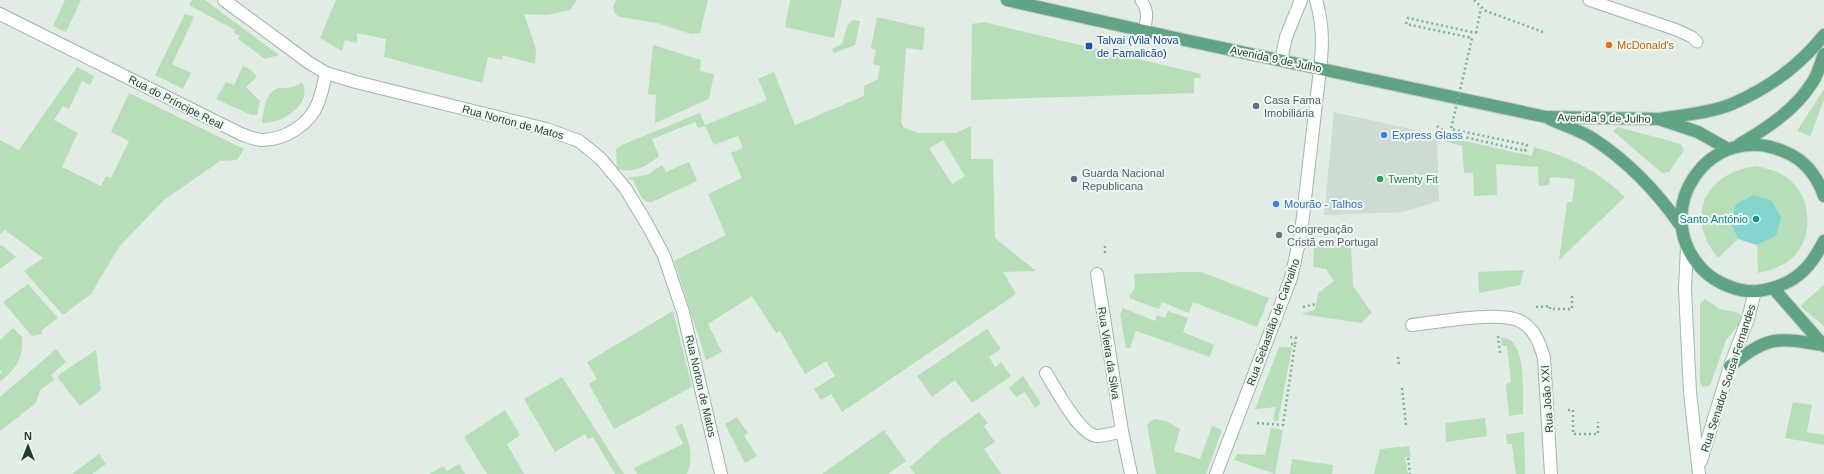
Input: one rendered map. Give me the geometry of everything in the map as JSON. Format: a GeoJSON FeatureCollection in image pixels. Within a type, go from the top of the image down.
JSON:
{"type":"FeatureCollection","features":[{"type":"Feature","properties":{"kind":"main road","name":"Avenida 9 de Julho"},"geometry":{"type":"LineString","coordinates":[[1007,0],[1144,31],[1546,117],[1659,120],[1698,132],[1733,148]]}},
{"type":"Feature","properties":{"kind":"main road"},"geometry":{"type":"LineString","coordinates":[[1659,120],[1731,104],[1743,98],[1768,85],[1803,58],[1824,35]]}},
{"type":"Feature","properties":{"kind":"main road"},"geometry":{"type":"LineString","coordinates":[[1824,54],[1813,82],[1794,105],[1764,129],[1733,148],[1711,158],[1697,172],[1687,188],[1682,207],[1681,226],[1687,247],[1696,262],[1708,274],[1722,284],[1738,289],[1755,291],[1773,288],[1790,282],[1805,271],[1816,257],[1824,241]]}},
{"type":"Feature","properties":{"kind":"main road","name":"Avenida 9 de Julho"},"geometry":{"type":"LineString","coordinates":[[1546,117],[1594,139],[1632,167],[1661,198],[1681,226]]}},
{"type":"Feature","properties":{"kind":"main road"},"geometry":{"type":"LineString","coordinates":[[1733,148],[1756,144],[1776,147],[1793,155],[1808,167],[1819,183],[1824,196]]}},
{"type":"Feature","properties":{"kind":"main road"},"geometry":{"type":"LineString","coordinates":[[1773,288],[1823,345]]}},
{"type":"Feature","properties":{"kind":"main road"},"geometry":{"type":"LineString","coordinates":[[1730,366],[1754,348],[1770,341],[1788,339],[1823,345]]}},
{"type":"Feature","properties":{"kind":"street","name":"Rua Norton de Matos"},"geometry":{"type":"LineString","coordinates":[[224,0],[308,62],[326,72],[356,82],[546,129],[579,141],[601,159],[625,188],[664,256],[684,312],[721,474]]}},
{"type":"Feature","properties":{"kind":"street"},"geometry":{"type":"LineString","coordinates":[[1281,60],[1286,37],[1301,0]]}},
{"type":"Feature","properties":{"kind":"street","name":"Rua Sebastião de Carvalho"},"geometry":{"type":"LineString","coordinates":[[1216,474],[1269,338],[1297,257],[1302,233],[1323,41],[1321,18],[1316,0]]}},
{"type":"Feature","properties":{"kind":"street","name":"Rua do Príncipe Real"},"geometry":{"type":"LineString","coordinates":[[0,14],[241,134],[260,140],[274,139],[296,129],[305,122],[318,103],[326,72]]}},
{"type":"Feature","properties":{"kind":"street","name":"Rua Senador Sousa Fernandes"},"geometry":{"type":"LineString","coordinates":[[1687,247],[1685,289],[1690,392],[1699,470]]}},
{"type":"Feature","properties":{"kind":"street","name":"Rua Vieira da Silva"},"geometry":{"type":"LineString","coordinates":[[1098,274],[1122,431],[1131,474]]}},
{"type":"Feature","properties":{"kind":"street","name":"Rua Senador Sousa Fernandes"},"geometry":{"type":"LineString","coordinates":[[1699,470],[1730,366],[1748,319],[1755,291]]}},
{"type":"Feature","properties":{"kind":"street","name":"Rua João XXI"},"geometry":{"type":"LineString","coordinates":[[1412,325],[1490,317],[1507,317],[1521,322],[1531,330],[1540,343],[1544,358],[1551,474]]}},
{"type":"Feature","properties":{"kind":"street"},"geometry":{"type":"LineString","coordinates":[[1046,373],[1078,422],[1085,430],[1096,436],[1122,431]]}},
{"type":"Feature","properties":{"kind":"lane"},"geometry":{"type":"LineString","coordinates":[[1141,0],[1146,6],[1148,15],[1144,31]]}},
{"type":"Feature","properties":{"kind":"lane"},"geometry":{"type":"LineString","coordinates":[[1589,0],[1608,4],[1677,30],[1692,37],[1697,42]]}},
{"type":"Feature","properties":{"kind":"path"},"geometry":{"type":"LineString","coordinates":[[1474,0],[1481,8],[1543,32]]}},
{"type":"Feature","properties":{"kind":"path"},"geometry":{"type":"LineString","coordinates":[[1437,126],[1447,133],[1526,151],[1526,145],[1451,129],[1472,38],[1406,24],[1408,18],[1476,33],[1481,8]]}},
{"type":"Feature","properties":{"kind":"path"},"geometry":{"type":"LineString","coordinates":[[1542,306],[1550,306],[1550,309],[1572,309],[1572,296]]}},
{"type":"Feature","properties":{"kind":"path"},"geometry":{"type":"LineString","coordinates":[[1301,309],[1306,305],[1316,304]]}},
{"type":"Feature","properties":{"kind":"path"},"geometry":{"type":"LineString","coordinates":[[1497,332],[1500,353]]}},
{"type":"Feature","properties":{"kind":"path"},"geometry":{"type":"LineString","coordinates":[[1272,424],[1283,425],[1295,344],[1293,344]]}},
{"type":"Feature","properties":{"kind":"path"},"geometry":{"type":"LineString","coordinates":[[1398,357],[1399,365]]}},
{"type":"Feature","properties":{"kind":"path"},"geometry":{"type":"LineString","coordinates":[[1402,388],[1406,425]]}},
{"type":"Feature","properties":{"kind":"path"},"geometry":{"type":"LineString","coordinates":[[1566,410],[1573,410],[1573,434],[1598,434],[1598,422]]}},
{"type":"Feature","properties":{"kind":"path"},"geometry":{"type":"LineString","coordinates":[[1408,458],[1410,474]]}},
{"type":"Feature","properties":{"kind":"shaded area"},"geometry":{"type":"Polygon","coordinates":[[[1334,112],[1437,135],[1439,201],[1403,212],[1324,215],[1334,112]]]}},
{"type":"Feature","properties":{"kind":"green space"},"geometry":{"type":"Polygon","coordinates":[[[65,0],[81,0],[66,32],[53,26],[65,0]]]}},
{"type":"Feature","properties":{"kind":"green space"},"geometry":{"type":"Polygon","coordinates":[[[192,0],[205,0],[279,55],[265,59],[238,39],[240,36],[234,33],[235,30],[189,5],[192,0]]]}},
{"type":"Feature","properties":{"kind":"green space"},"geometry":{"type":"Polygon","coordinates":[[[336,0],[577,0],[570,10],[548,15],[524,14],[536,49],[535,64],[503,55],[502,60],[488,57],[482,83],[384,57],[386,39],[357,33],[357,43],[345,40],[342,51],[320,38],[336,0]]]}},
{"type":"Feature","properties":{"kind":"green space"},"geometry":{"type":"Polygon","coordinates":[[[616,0],[708,0],[700,33],[691,34],[657,23],[620,17],[615,14],[613,7],[616,0]]]}},
{"type":"Feature","properties":{"kind":"green space"},"geometry":{"type":"Polygon","coordinates":[[[790,0],[842,0],[834,38],[785,27],[790,0]]]}},
{"type":"Feature","properties":{"kind":"green space"},"geometry":{"type":"Polygon","coordinates":[[[185,14],[194,17],[172,64],[191,73],[183,89],[155,75],[185,14]]]}},
{"type":"Feature","properties":{"kind":"green space"},"geometry":{"type":"Polygon","coordinates":[[[877,17],[925,28],[923,50],[906,48],[901,122],[903,127],[918,133],[956,133],[971,126],[971,159],[993,159],[995,238],[1036,271],[1003,272],[1016,294],[842,412],[831,394],[821,400],[814,389],[835,376],[826,361],[805,374],[780,331],[776,333],[752,296],[708,324],[722,352],[706,360],[674,261],[726,235],[708,194],[742,178],[731,153],[743,148],[738,136],[714,145],[705,126],[698,128],[695,122],[652,139],[659,156],[645,166],[635,170],[617,169],[616,149],[624,144],[700,113],[705,125],[767,100],[758,79],[774,72],[795,125],[864,96],[864,86],[878,79],[880,66],[873,64],[876,50],[871,48],[877,17]],[[943,140],[929,148],[952,184],[965,176],[943,140]]]}},
{"type":"Feature","properties":{"kind":"green space"},"geometry":{"type":"Polygon","coordinates":[[[853,20],[860,21],[855,45],[834,53],[832,49],[842,44],[848,24],[853,20]]]}},
{"type":"Feature","properties":{"kind":"green space"},"geometry":{"type":"Polygon","coordinates":[[[984,22],[1201,74],[1200,78],[1194,78],[1194,93],[971,100],[972,24],[984,22]]]}},
{"type":"Feature","properties":{"kind":"green space"},"geometry":{"type":"Polygon","coordinates":[[[653,45],[701,60],[700,71],[714,74],[709,99],[655,123],[656,95],[648,94],[653,45]]]}},
{"type":"Feature","properties":{"kind":"green space"},"geometry":{"type":"Polygon","coordinates":[[[243,66],[251,70],[257,77],[246,87],[260,101],[257,115],[251,115],[216,99],[226,82],[234,85],[243,66]]]}},
{"type":"Feature","properties":{"kind":"green space"},"geometry":{"type":"Polygon","coordinates":[[[77,67],[94,76],[90,85],[82,81],[69,109],[63,106],[54,120],[78,133],[62,167],[101,186],[106,176],[111,178],[129,141],[111,132],[129,93],[244,149],[237,160],[220,161],[164,200],[119,247],[91,294],[63,315],[24,271],[43,258],[5,230],[0,234],[0,140],[19,150],[77,67]]]}},
{"type":"Feature","properties":{"kind":"green space"},"geometry":{"type":"Polygon","coordinates":[[[302,82],[305,90],[303,98],[300,105],[294,112],[278,120],[262,123],[266,102],[271,93],[279,88],[291,87],[302,82]]]}},
{"type":"Feature","properties":{"kind":"green space"},"geometry":{"type":"Polygon","coordinates":[[[1824,89],[1824,99],[1811,135],[1810,136],[1797,131],[1824,89]]]}},
{"type":"Feature","properties":{"kind":"green space"},"geometry":{"type":"Polygon","coordinates":[[[1618,127],[1681,144],[1684,150],[1669,172],[1662,173],[1614,132],[1614,130],[1618,127]]]}},
{"type":"Feature","properties":{"kind":"green space"},"geometry":{"type":"Polygon","coordinates":[[[1437,135],[1532,156],[1534,147],[1548,151],[1572,160],[1593,172],[1625,197],[1559,260],[1567,202],[1572,202],[1575,179],[1550,177],[1549,185],[1539,186],[1538,167],[1496,164],[1497,195],[1474,196],[1473,173],[1464,173],[1462,146],[1437,139],[1437,135]]]}},
{"type":"Feature","properties":{"kind":"green space"},"geometry":{"type":"Polygon","coordinates":[[[689,162],[697,181],[652,202],[645,201],[633,180],[627,178],[647,175],[662,165],[666,172],[689,162]]]}},
{"type":"Feature","properties":{"kind":"green space"},"geometry":{"type":"Polygon","coordinates":[[[1757,166],[1779,173],[1795,185],[1802,196],[1806,207],[1808,220],[1803,243],[1796,254],[1780,266],[1758,273],[1757,245],[1776,236],[1730,223],[1738,239],[1718,258],[1708,243],[1702,227],[1702,212],[1705,199],[1713,187],[1724,177],[1739,170],[1757,166]]]}},
{"type":"Feature","properties":{"kind":"green space"},"geometry":{"type":"Polygon","coordinates":[[[2,245],[16,257],[0,269],[0,246],[2,245]]]}},
{"type":"Feature","properties":{"kind":"green space"},"geometry":{"type":"Polygon","coordinates":[[[1351,245],[1353,286],[1372,313],[1361,323],[1301,314],[1315,310],[1318,293],[1334,281],[1326,269],[1313,267],[1314,246],[1351,245]]]}},
{"type":"Feature","properties":{"kind":"green space"},"geometry":{"type":"Polygon","coordinates":[[[1524,270],[1520,285],[1479,293],[1478,272],[1524,270]]]}},
{"type":"Feature","properties":{"kind":"green space"},"geometry":{"type":"Polygon","coordinates":[[[1201,272],[1269,298],[1257,327],[1193,302],[1189,313],[1162,302],[1159,309],[1129,298],[1135,287],[1134,274],[1201,272]]]}},
{"type":"Feature","properties":{"kind":"green space"},"geometry":{"type":"Polygon","coordinates":[[[28,284],[58,318],[41,331],[43,334],[32,336],[3,302],[28,284]]]}},
{"type":"Feature","properties":{"kind":"green space"},"geometry":{"type":"Polygon","coordinates":[[[1824,285],[1824,326],[1801,307],[1804,302],[1824,285]]]}},
{"type":"Feature","properties":{"kind":"green space"},"geometry":{"type":"Polygon","coordinates":[[[1705,299],[1720,309],[1739,313],[1743,319],[1726,340],[1710,386],[1703,387],[1700,383],[1700,304],[1705,299]]]}},
{"type":"Feature","properties":{"kind":"green space"},"geometry":{"type":"Polygon","coordinates":[[[1123,308],[1155,321],[1157,315],[1165,318],[1168,311],[1188,318],[1183,332],[1214,345],[1210,357],[1136,331],[1130,348],[1126,348],[1120,314],[1123,308]]]}},
{"type":"Feature","properties":{"kind":"green space"},"geometry":{"type":"Polygon","coordinates":[[[673,311],[692,387],[614,429],[589,384],[597,379],[587,362],[673,311]]]}},
{"type":"Feature","properties":{"kind":"green space"},"geometry":{"type":"Polygon","coordinates":[[[13,328],[22,337],[20,358],[14,368],[0,382],[0,374],[2,372],[0,370],[0,340],[13,328]]]}},
{"type":"Feature","properties":{"kind":"green space"},"geometry":{"type":"Polygon","coordinates":[[[987,329],[1001,349],[989,357],[995,367],[1001,362],[1011,376],[972,403],[955,380],[932,397],[917,376],[987,329]]]}},
{"type":"Feature","properties":{"kind":"green space"},"geometry":{"type":"Polygon","coordinates":[[[1501,337],[1510,340],[1519,354],[1523,386],[1523,414],[1509,416],[1506,384],[1511,382],[1507,346],[1502,346],[1501,337]]]}},
{"type":"Feature","properties":{"kind":"green space"},"geometry":{"type":"Polygon","coordinates":[[[1279,347],[1292,347],[1278,421],[1273,420],[1276,407],[1255,409],[1279,347]]]}},
{"type":"Feature","properties":{"kind":"green space"},"geometry":{"type":"Polygon","coordinates":[[[56,349],[66,362],[51,375],[54,380],[40,390],[36,403],[0,431],[0,397],[56,349]]]}},
{"type":"Feature","properties":{"kind":"green space"},"geometry":{"type":"Polygon","coordinates":[[[96,350],[101,390],[80,406],[58,378],[60,374],[96,350]]]}},
{"type":"Feature","properties":{"kind":"green space"},"geometry":{"type":"Polygon","coordinates":[[[1023,376],[1041,403],[1035,408],[1025,392],[1016,397],[1009,388],[1023,376]]]}},
{"type":"Feature","properties":{"kind":"green space"},"geometry":{"type":"Polygon","coordinates":[[[562,377],[624,474],[615,474],[593,437],[588,439],[585,434],[555,452],[524,399],[562,377]]]}},
{"type":"Feature","properties":{"kind":"green space"},"geometry":{"type":"Polygon","coordinates":[[[1793,402],[1812,405],[1807,432],[1824,435],[1824,445],[1785,438],[1793,402]]]}},
{"type":"Feature","properties":{"kind":"green space"},"geometry":{"type":"Polygon","coordinates":[[[505,410],[520,435],[507,444],[524,474],[487,474],[464,437],[505,410]]]}},
{"type":"Feature","properties":{"kind":"green space"},"geometry":{"type":"Polygon","coordinates":[[[979,412],[988,423],[984,426],[995,442],[984,449],[1001,474],[915,474],[910,467],[943,438],[979,412]]]}},
{"type":"Feature","properties":{"kind":"green space"},"geometry":{"type":"Polygon","coordinates":[[[737,417],[748,433],[744,436],[757,456],[745,463],[725,424],[737,417]]]}},
{"type":"Feature","properties":{"kind":"green space"},"geometry":{"type":"Polygon","coordinates":[[[1485,418],[1487,436],[1446,442],[1445,423],[1485,418]]]}},
{"type":"Feature","properties":{"kind":"green space"},"geometry":{"type":"Polygon","coordinates":[[[1156,419],[1166,421],[1180,429],[1174,451],[1200,459],[1212,426],[1222,430],[1206,474],[1156,474],[1147,425],[1152,420],[1156,419]]]}},
{"type":"Feature","properties":{"kind":"green space"},"geometry":{"type":"Polygon","coordinates":[[[682,423],[691,454],[687,474],[637,474],[634,468],[683,444],[675,427],[682,423]]]}},
{"type":"Feature","properties":{"kind":"green space"},"geometry":{"type":"Polygon","coordinates":[[[1271,428],[1283,430],[1275,474],[1234,460],[1237,454],[1265,455],[1271,428]]]}},
{"type":"Feature","properties":{"kind":"green space"},"geometry":{"type":"Polygon","coordinates":[[[884,430],[906,461],[888,474],[822,474],[884,430]]]}},
{"type":"Feature","properties":{"kind":"green space"},"geometry":{"type":"Polygon","coordinates":[[[1524,432],[1525,474],[1516,474],[1512,444],[1507,444],[1506,434],[1524,432]]]}},
{"type":"Feature","properties":{"kind":"green space"},"geometry":{"type":"Polygon","coordinates":[[[1409,446],[1411,457],[1405,457],[1408,474],[1374,474],[1380,449],[1409,446]]]}},
{"type":"Feature","properties":{"kind":"green space"},"geometry":{"type":"Polygon","coordinates":[[[99,454],[106,464],[92,474],[72,474],[99,454]]]}},
{"type":"Feature","properties":{"kind":"green space"},"geometry":{"type":"Polygon","coordinates":[[[1292,459],[1333,465],[1332,474],[1290,474],[1292,459]]]}},
{"type":"Feature","properties":{"kind":"green space"},"geometry":{"type":"Polygon","coordinates":[[[459,464],[465,474],[429,474],[443,466],[447,471],[459,464]]]}},
{"type":"Feature","properties":{"kind":"water"},"geometry":{"type":"Polygon","coordinates":[[[1754,195],[1772,201],[1781,218],[1776,236],[1757,245],[1738,239],[1730,223],[1736,204],[1754,195]]]}},
{"type":"Feature","properties":{"kind":"place","name":"McDonald's"},"geometry":{"type":"Point","coordinates":[1609,45]}},
{"type":"Feature","properties":{"kind":"place","name":"Talvai (Vila Nova de Famalicão)"},"geometry":{"type":"Point","coordinates":[1089,46]}},
{"type":"Feature","properties":{"kind":"place","name":"Casa Fama Imobiliária"},"geometry":{"type":"Point","coordinates":[1256,106]}},
{"type":"Feature","properties":{"kind":"place","name":"Express Glass"},"geometry":{"type":"Point","coordinates":[1384,135]}},
{"type":"Feature","properties":{"kind":"place","name":"Guarda Nacional Republicana"},"geometry":{"type":"Point","coordinates":[1074,179]}},
{"type":"Feature","properties":{"kind":"place","name":"Twenty Fit"},"geometry":{"type":"Point","coordinates":[1380,179]}},
{"type":"Feature","properties":{"kind":"place","name":"Mourão - Talhos"},"geometry":{"type":"Point","coordinates":[1276,204]}},
{"type":"Feature","properties":{"kind":"place","name":"Santo António"},"geometry":{"type":"Point","coordinates":[1756,219]}},
{"type":"Feature","properties":{"kind":"place","name":"Congregação Cristã em Portugal"},"geometry":{"type":"Point","coordinates":[1279,235]}}]}
